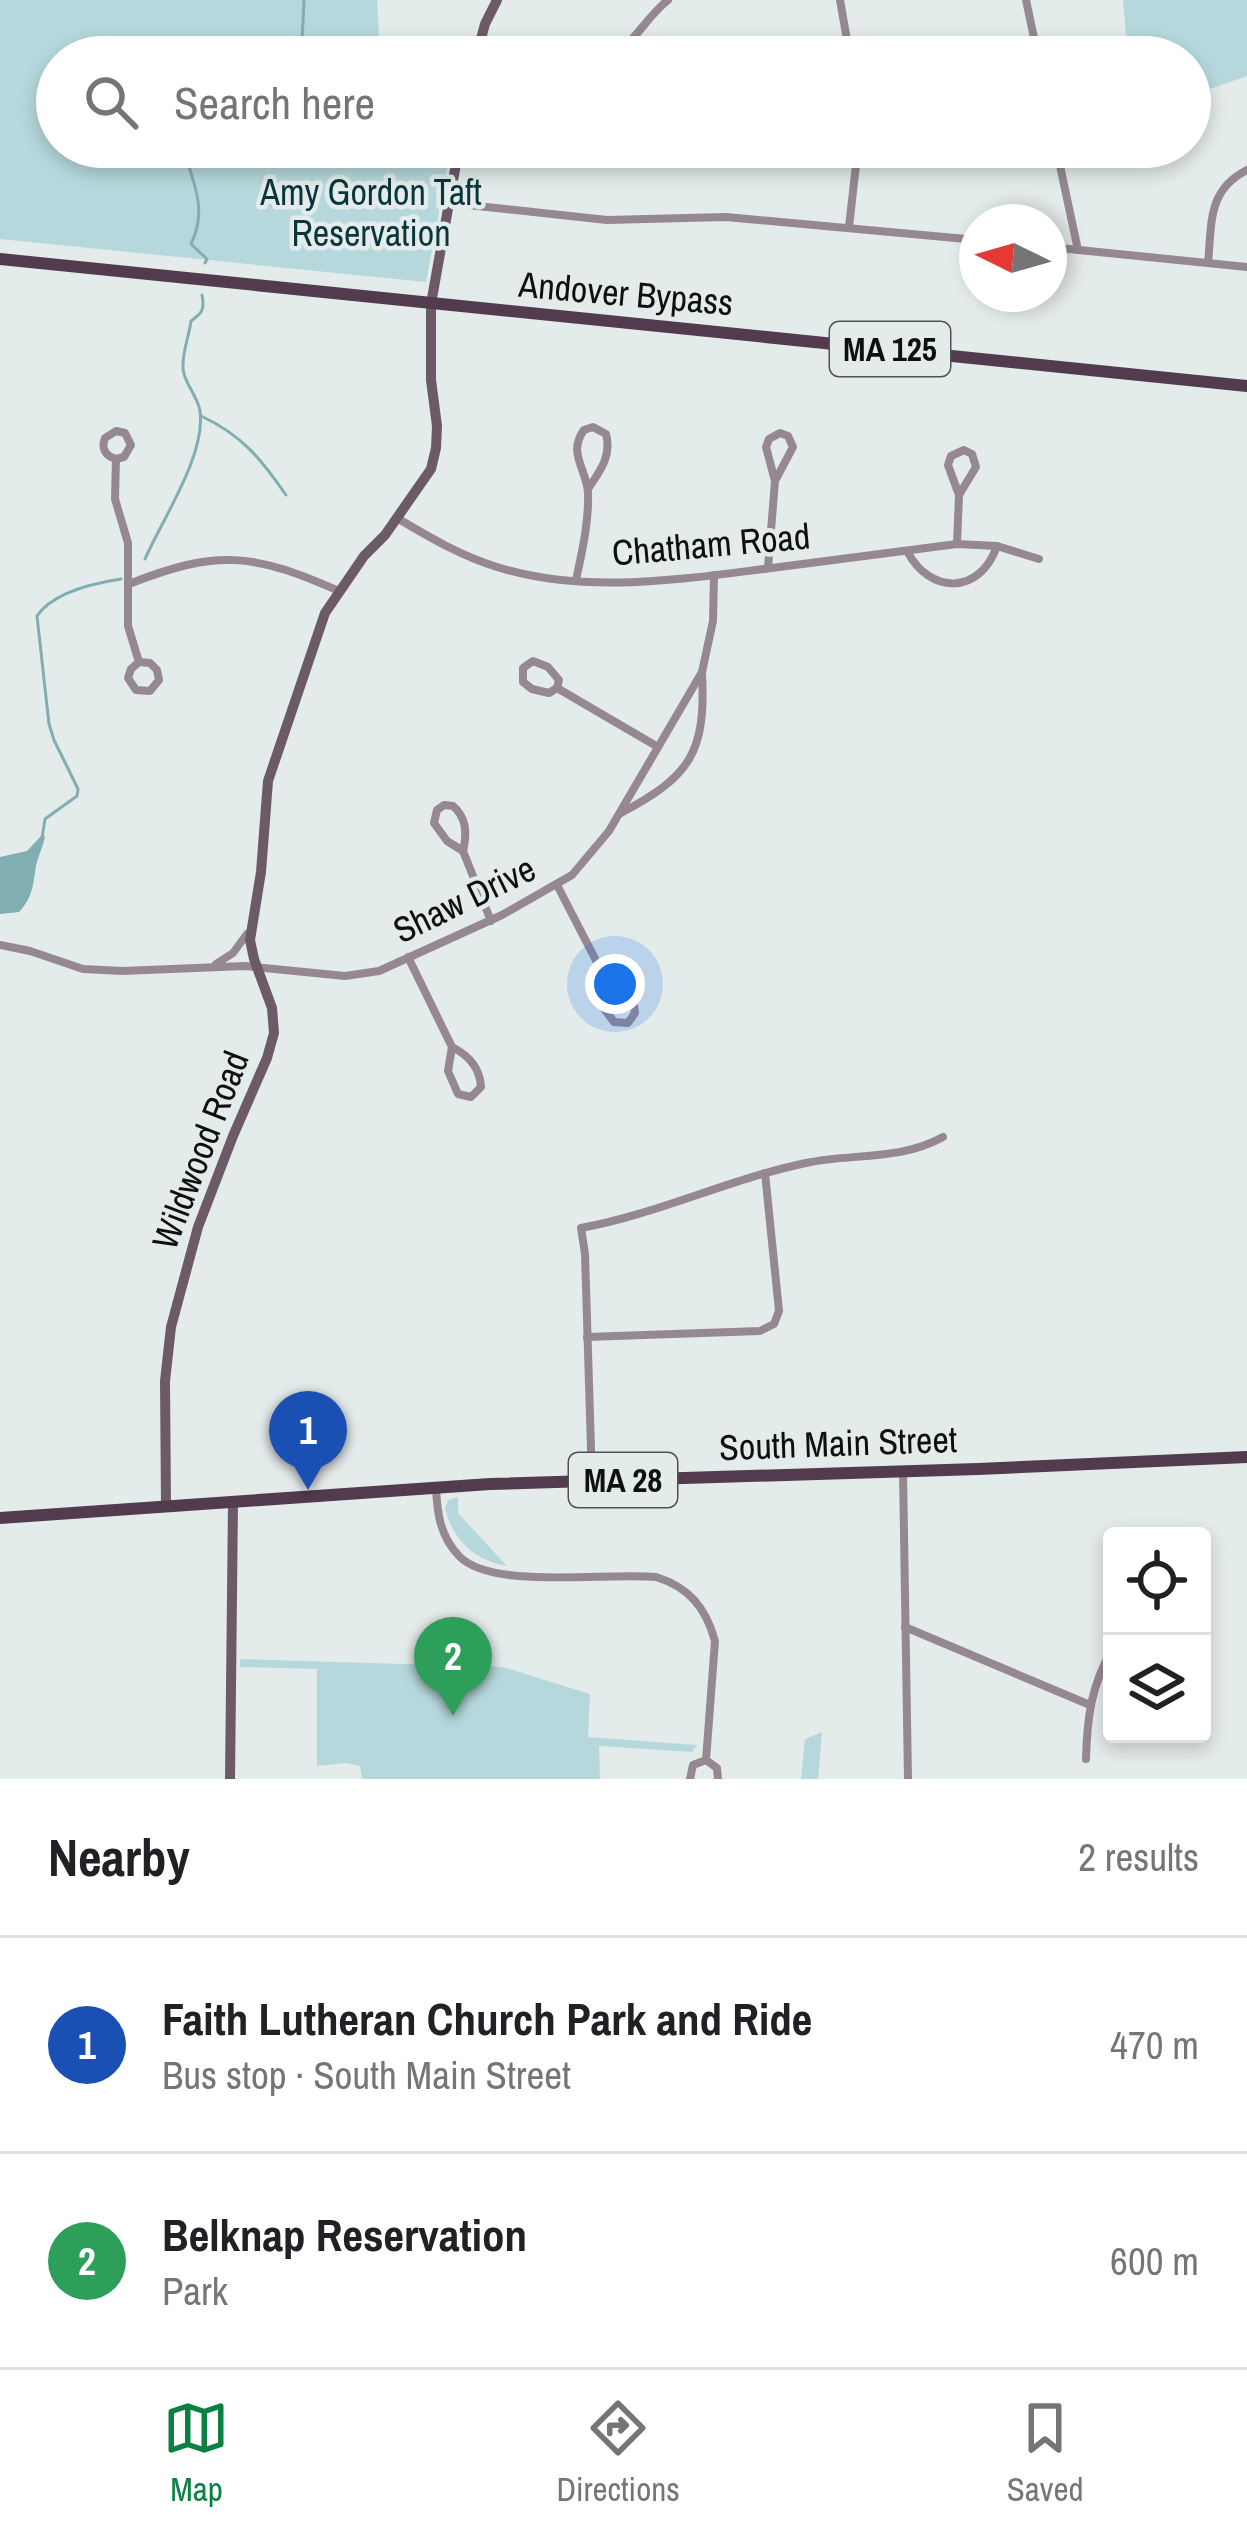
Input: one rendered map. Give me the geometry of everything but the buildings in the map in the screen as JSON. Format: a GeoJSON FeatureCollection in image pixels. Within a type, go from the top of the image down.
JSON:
{"type":"FeatureCollection","features":[{"type":"Feature","properties":{"kind":"main road","name":"Andover Bypass"},"geometry":{"type":"LineString","coordinates":[[0,259],[1247,386]]}},
{"type":"Feature","properties":{"kind":"main road","name":"South Main Street"},"geometry":{"type":"LineString","coordinates":[[0,1518],[436,1487],[1247,1457]]}},
{"type":"Feature","properties":{"kind":"street"},"geometry":{"type":"LineString","coordinates":[[483,36],[496,0]]}},
{"type":"Feature","properties":{"kind":"street"},"geometry":{"type":"LineString","coordinates":[[634,36],[668,0]]}},
{"type":"Feature","properties":{"kind":"street"},"geometry":{"type":"LineString","coordinates":[[840,0],[846,36]]}},
{"type":"Feature","properties":{"kind":"street"},"geometry":{"type":"LineString","coordinates":[[1026,0],[1034,36]]}},
{"type":"Feature","properties":{"kind":"street","name":"Wildwood Road"},"geometry":{"type":"LineString","coordinates":[[166,1506],[165,1381],[171,1327],[198,1228],[274,1034],[272,1008],[251,949],[250,927],[261,872],[271,769],[319,627],[338,591],[431,469],[436,448],[430,380],[431,304],[456,168]]}},
{"type":"Feature","properties":{"kind":"street"},"geometry":{"type":"LineString","coordinates":[[849,227],[856,168]]}},
{"type":"Feature","properties":{"kind":"street"},"geometry":{"type":"LineString","coordinates":[[1060,168],[1078,250]]}},
{"type":"Feature","properties":{"kind":"street"},"geometry":{"type":"LineString","coordinates":[[1208,263],[1217,197],[1247,170]]}},
{"type":"Feature","properties":{"kind":"street"},"geometry":{"type":"LineString","coordinates":[[449,202],[607,220],[705,215],[959,238]]}},
{"type":"Feature","properties":{"kind":"street"},"geometry":{"type":"LineString","coordinates":[[1067,249],[1247,267]]}},
{"type":"Feature","properties":{"kind":"street"},"geometry":{"type":"LineString","coordinates":[[576,580],[588,488],[608,449],[606,434],[593,427],[580,433],[577,443],[578,463],[588,488]]}},
{"type":"Feature","properties":{"kind":"street"},"geometry":{"type":"LineString","coordinates":[[768,568],[775,481],[767,442],[784,434],[794,447],[775,481]]}},
{"type":"Feature","properties":{"kind":"street"},"geometry":{"type":"LineString","coordinates":[[957,544],[959,495],[948,465],[951,456],[964,450],[972,454],[976,467],[959,495]]}},
{"type":"Feature","properties":{"kind":"street"},"geometry":{"type":"LineString","coordinates":[[116,459],[115,499],[128,543],[128,626],[139,662]]}},
{"type":"Feature","properties":{"kind":"street","name":"Chatham Road"},"geometry":{"type":"LineString","coordinates":[[398,518],[453,550],[496,567],[576,580],[643,583],[957,544],[997,546],[1039,559]]}},
{"type":"Feature","properties":{"kind":"street"},"geometry":{"type":"LineString","coordinates":[[907,550],[913,563],[930,578],[960,583],[987,568],[997,546]]}},
{"type":"Feature","properties":{"kind":"street"},"geometry":{"type":"LineString","coordinates":[[129,584],[200,560],[237,558],[290,571],[338,591]]}},
{"type":"Feature","properties":{"kind":"street","name":"Shaw Drive"},"geometry":{"type":"LineString","coordinates":[[0,945],[83,969],[257,968],[345,976],[380,970],[491,921],[557,885],[583,862],[620,813],[702,673],[713,621],[714,575]]}},
{"type":"Feature","properties":{"kind":"street"},"geometry":{"type":"LineString","coordinates":[[139,662],[158,670],[157,685],[150,691],[140,692],[130,683],[131,669],[139,662]]}},
{"type":"Feature","properties":{"kind":"street"},"geometry":{"type":"LineString","coordinates":[[533,662],[548,667],[559,680],[557,688],[549,693],[532,689],[523,682],[523,668],[533,662]]}},
{"type":"Feature","properties":{"kind":"street"},"geometry":{"type":"LineString","coordinates":[[620,813],[670,784],[690,757],[703,723],[702,673]]}},
{"type":"Feature","properties":{"kind":"street"},"geometry":{"type":"LineString","coordinates":[[557,688],[658,747]]}},
{"type":"Feature","properties":{"kind":"street"},"geometry":{"type":"LineString","coordinates":[[463,851],[446,841],[434,823],[437,810],[444,805],[454,806],[462,816],[463,851],[491,921]]}},
{"type":"Feature","properties":{"kind":"street"},"geometry":{"type":"LineString","coordinates":[[557,885],[603,974],[618,979],[632,998],[635,1013],[628,1023],[614,1022],[605,1010],[598,988],[603,974]]}},
{"type":"Feature","properties":{"kind":"street"},"geometry":{"type":"LineString","coordinates":[[207,968],[233,953],[250,927]]}},
{"type":"Feature","properties":{"kind":"street"},"geometry":{"type":"LineString","coordinates":[[408,957],[452,1047],[470,1060],[480,1078],[481,1087],[471,1097],[458,1094],[451,1082],[452,1047]]}},
{"type":"Feature","properties":{"kind":"street"},"geometry":{"type":"LineString","coordinates":[[592,1481],[581,1228],[808,1162],[892,1154],[943,1137]]}},
{"type":"Feature","properties":{"kind":"street"},"geometry":{"type":"LineString","coordinates":[[587,1337],[760,1331],[774,1324],[778,1311],[765,1173]]}},
{"type":"Feature","properties":{"kind":"street"},"geometry":{"type":"LineString","coordinates":[[903,1472],[908,1779]]}},
{"type":"Feature","properties":{"kind":"street"},"geometry":{"type":"LineString","coordinates":[[436,1487],[442,1530],[461,1558],[477,1568],[507,1575],[656,1577],[694,1598],[715,1641],[706,1760]]}},
{"type":"Feature","properties":{"kind":"street"},"geometry":{"type":"LineString","coordinates":[[230,1779],[233,1501]]}},
{"type":"Feature","properties":{"kind":"street"},"geometry":{"type":"LineString","coordinates":[[905,1627],[1090,1705]]}},
{"type":"Feature","properties":{"kind":"street"},"geometry":{"type":"LineString","coordinates":[[1086,1760],[1090,1705],[1103,1667]]}},
{"type":"Feature","properties":{"kind":"street"},"geometry":{"type":"LineString","coordinates":[[690,1779],[693,1765],[706,1760]]}},
{"type":"Feature","properties":{"kind":"street"},"geometry":{"type":"LineString","coordinates":[[706,1760],[717,1768],[718,1779]]}},
{"type":"Feature","properties":{"kind":"green space","name":"Amy Gordon Taft Reservation"},"geometry":{"type":"Polygon","coordinates":[[[0,0],[377,0],[379,36],[36,36],[36,168],[447,168],[426,282],[0,239],[0,0]]]}},
{"type":"Feature","properties":{"kind":"green space"},"geometry":{"type":"Polygon","coordinates":[[[1123,0],[1247,0],[1247,76],[1211,89],[1211,36],[1126,36],[1123,0]]]}},
{"type":"Feature","properties":{"kind":"green space"},"geometry":{"type":"Polygon","coordinates":[[[458,1497],[458,1513],[507,1566],[485,1559],[459,1539],[445,1508],[448,1500],[458,1497]]]}},
{"type":"Feature","properties":{"kind":"green space"},"geometry":{"type":"Polygon","coordinates":[[[240,1659],[503,1667],[590,1694],[588,1737],[697,1745],[692,1752],[599,1746],[600,1779],[362,1779],[360,1766],[317,1766],[317,1669],[240,1667],[240,1659]]]}},
{"type":"Feature","properties":{"kind":"green space"},"geometry":{"type":"Polygon","coordinates":[[[822,1732],[818,1779],[801,1779],[805,1739],[822,1732]]]}},
{"type":"Feature","properties":{"kind":"shaded area"},"geometry":{"type":"Polygon","coordinates":[[[42,835],[27,901],[19,912],[0,914],[0,857],[27,851],[42,835]]]}},
{"type":"Feature","properties":{"kind":"waterway"},"geometry":{"type":"LineString","coordinates":[[302,36],[304,0]]}},
{"type":"Feature","properties":{"kind":"waterway"},"geometry":{"type":"LineString","coordinates":[[190,168],[199,210],[191,244],[207,259],[205,263]]}},
{"type":"Feature","properties":{"kind":"waterway"},"geometry":{"type":"LineString","coordinates":[[145,559],[196,447],[200,411],[185,379],[183,362],[191,321],[203,308],[202,295]]}},
{"type":"Feature","properties":{"kind":"waterway"},"geometry":{"type":"LineString","coordinates":[[201,416],[250,449],[286,495]]}},
{"type":"Feature","properties":{"kind":"waterway"},"geometry":{"type":"LineString","coordinates":[[42,838],[45,819],[77,796],[78,789],[49,724],[37,616],[64,595],[121,579]]}},
{"type":"Feature","properties":{"kind":"place","name":"Faith Lutheran Church Park and Ride"},"geometry":{"type":"Point","coordinates":[308,1490]}},
{"type":"Feature","properties":{"kind":"place","name":"Belknap Reservation"},"geometry":{"type":"Point","coordinates":[453,1716]}}]}
